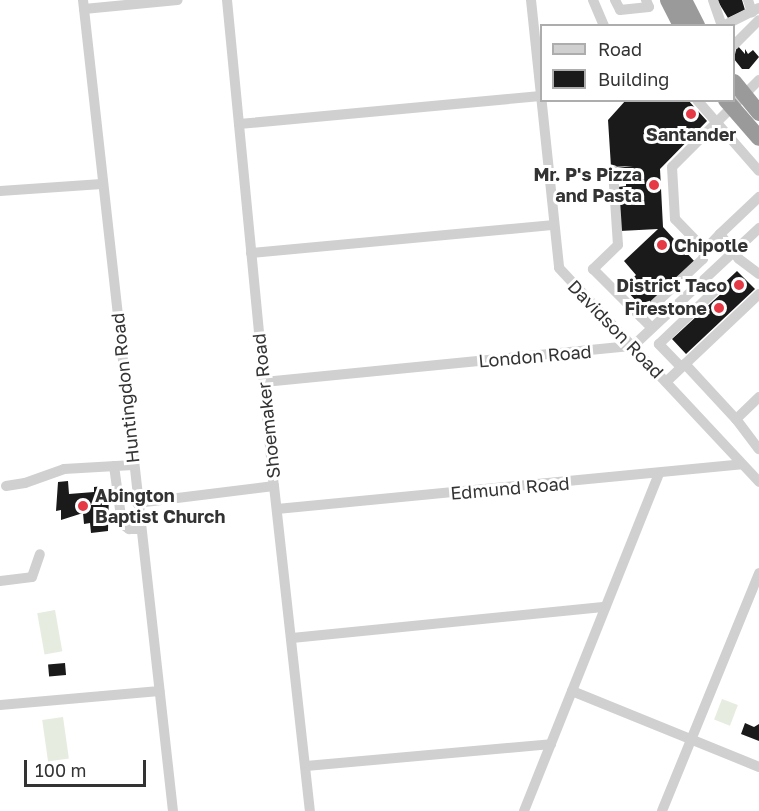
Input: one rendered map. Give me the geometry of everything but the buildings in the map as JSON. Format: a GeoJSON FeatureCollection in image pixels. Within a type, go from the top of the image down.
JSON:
{"type":"FeatureCollection","features":[{"type":"Feature","properties":{"kind":"highway"},"geometry":{"type":"LineString","coordinates":[[668,0],[680,24]]}},
{"type":"Feature","properties":{"kind":"highway"},"geometry":{"type":"LineString","coordinates":[[684,0],[696,24]]}},
{"type":"Feature","properties":{"kind":"highway"},"geometry":{"type":"LineString","coordinates":[[735,97],[759,113]]}},
{"type":"Feature","properties":{"kind":"highway"},"geometry":{"type":"LineString","coordinates":[[735,98],[759,138]]}},
{"type":"Feature","properties":{"kind":"street"},"geometry":{"type":"LineString","coordinates":[[83,5],[178,0]]}},
{"type":"Feature","properties":{"kind":"street","name":"Shoemaker Road"},"geometry":{"type":"LineString","coordinates":[[227,0],[274,486],[310,811]]}},
{"type":"Feature","properties":{"kind":"street","name":"Davidson Road"},"geometry":{"type":"LineString","coordinates":[[531,0],[540,86]]}},
{"type":"Feature","properties":{"kind":"street"},"geometry":{"type":"LineString","coordinates":[[593,0],[603,24]]}},
{"type":"Feature","properties":{"kind":"street"},"geometry":{"type":"LineString","coordinates":[[615,0],[620,10],[649,7],[646,0]]}},
{"type":"Feature","properties":{"kind":"street"},"geometry":{"type":"LineString","coordinates":[[713,0],[722,24]]}},
{"type":"Feature","properties":{"kind":"street"},"geometry":{"type":"LineString","coordinates":[[748,0],[755,17]]}},
{"type":"Feature","properties":{"kind":"street","name":"Huntingdon Road"},"geometry":{"type":"LineString","coordinates":[[83,5],[173,811]]}},
{"type":"Feature","properties":{"kind":"street"},"geometry":{"type":"LineString","coordinates":[[730,24],[755,17]]}},
{"type":"Feature","properties":{"kind":"street"},"geometry":{"type":"LineString","coordinates":[[735,44],[755,17]]}},
{"type":"Feature","properties":{"kind":"street"},"geometry":{"type":"LineString","coordinates":[[735,95],[759,80]]}},
{"type":"Feature","properties":{"kind":"street"},"geometry":{"type":"LineString","coordinates":[[239,124],[540,96]]}},
{"type":"Feature","properties":{"kind":"street","name":"Davidson Road"},"geometry":{"type":"LineString","coordinates":[[542,102],[552,225],[559,268],[759,482]]}},
{"type":"Feature","properties":{"kind":"street"},"geometry":{"type":"LineString","coordinates":[[698,102],[716,126],[759,171]]}},
{"type":"Feature","properties":{"kind":"street"},"geometry":{"type":"LineString","coordinates":[[705,250],[675,219],[672,167],[716,126],[730,102]]}},
{"type":"Feature","properties":{"kind":"street"},"geometry":{"type":"LineString","coordinates":[[613,170],[618,245],[593,269],[652,328]]}},
{"type":"Feature","properties":{"kind":"street"},"geometry":{"type":"LineString","coordinates":[[0,191],[102,184]]}},
{"type":"Feature","properties":{"kind":"street"},"geometry":{"type":"LineString","coordinates":[[641,317],[703,259],[705,250],[759,197]]}},
{"type":"Feature","properties":{"kind":"street"},"geometry":{"type":"LineString","coordinates":[[251,253],[552,225]]}},
{"type":"Feature","properties":{"kind":"street"},"geometry":{"type":"LineString","coordinates":[[633,346],[759,228]]}},
{"type":"Feature","properties":{"kind":"street"},"geometry":{"type":"LineString","coordinates":[[720,234],[747,267],[757,269]]}},
{"type":"Feature","properties":{"kind":"street"},"geometry":{"type":"LineString","coordinates":[[721,285],[659,344],[736,418],[742,431],[759,449]]}},
{"type":"Feature","properties":{"kind":"street"},"geometry":{"type":"LineString","coordinates":[[666,381],[759,294]]}},
{"type":"Feature","properties":{"kind":"street","name":"London Road"},"geometry":{"type":"LineString","coordinates":[[264,382],[633,346]]}},
{"type":"Feature","properties":{"kind":"street"},"geometry":{"type":"LineString","coordinates":[[736,418],[759,397]]}},
{"type":"Feature","properties":{"kind":"street","name":"Edmund Road"},"geometry":{"type":"LineString","coordinates":[[278,509],[742,464]]}},
{"type":"Feature","properties":{"kind":"street"},"geometry":{"type":"LineString","coordinates":[[6,486],[26,483],[64,469],[133,465]]}},
{"type":"Feature","properties":{"kind":"street"},"geometry":{"type":"LineString","coordinates":[[114,466],[122,524],[129,529],[140,529]]}},
{"type":"Feature","properties":{"kind":"street"},"geometry":{"type":"LineString","coordinates":[[524,811],[659,473]]}},
{"type":"Feature","properties":{"kind":"street"},"geometry":{"type":"LineString","coordinates":[[137,503],[274,486]]}},
{"type":"Feature","properties":{"kind":"street"},"geometry":{"type":"LineString","coordinates":[[0,581],[32,577],[40,554]]}},
{"type":"Feature","properties":{"kind":"street"},"geometry":{"type":"LineString","coordinates":[[662,811],[759,573]]}},
{"type":"Feature","properties":{"kind":"street"},"geometry":{"type":"LineString","coordinates":[[292,638],[605,607]]}},
{"type":"Feature","properties":{"kind":"street"},"geometry":{"type":"LineString","coordinates":[[0,705],[159,691]]}},
{"type":"Feature","properties":{"kind":"street"},"geometry":{"type":"LineString","coordinates":[[572,691],[759,767]]}},
{"type":"Feature","properties":{"kind":"street"},"geometry":{"type":"LineString","coordinates":[[306,766],[551,744]]}},
{"type":"Feature","properties":{"kind":"shaded area"},"geometry":{"type":"Polygon","coordinates":[[[55,610],[62,651],[45,654],[37,613],[55,610]]]}},
{"type":"Feature","properties":{"kind":"shaded area"},"geometry":{"type":"Polygon","coordinates":[[[722,699],[738,705],[730,726],[714,720],[722,699]]]}},
{"type":"Feature","properties":{"kind":"shaded area"},"geometry":{"type":"Polygon","coordinates":[[[63,717],[69,759],[48,762],[42,720],[63,717]]]}},
{"type":"Feature","properties":{"kind":"place","name":"Santander"},"geometry":{"type":"Point","coordinates":[691,114]}},
{"type":"Feature","properties":{"kind":"place","name":"Mr. P's Pizza and Pasta"},"geometry":{"type":"Point","coordinates":[654,185]}},
{"type":"Feature","properties":{"kind":"place","name":"Chipotle"},"geometry":{"type":"Point","coordinates":[662,245]}},
{"type":"Feature","properties":{"kind":"place","name":"District Taco"},"geometry":{"type":"Point","coordinates":[739,285]}},
{"type":"Feature","properties":{"kind":"place","name":"Firestone"},"geometry":{"type":"Point","coordinates":[719,308]}},
{"type":"Feature","properties":{"kind":"place","name":"Abington Baptist Church"},"geometry":{"type":"Point","coordinates":[83,506]}}]}
